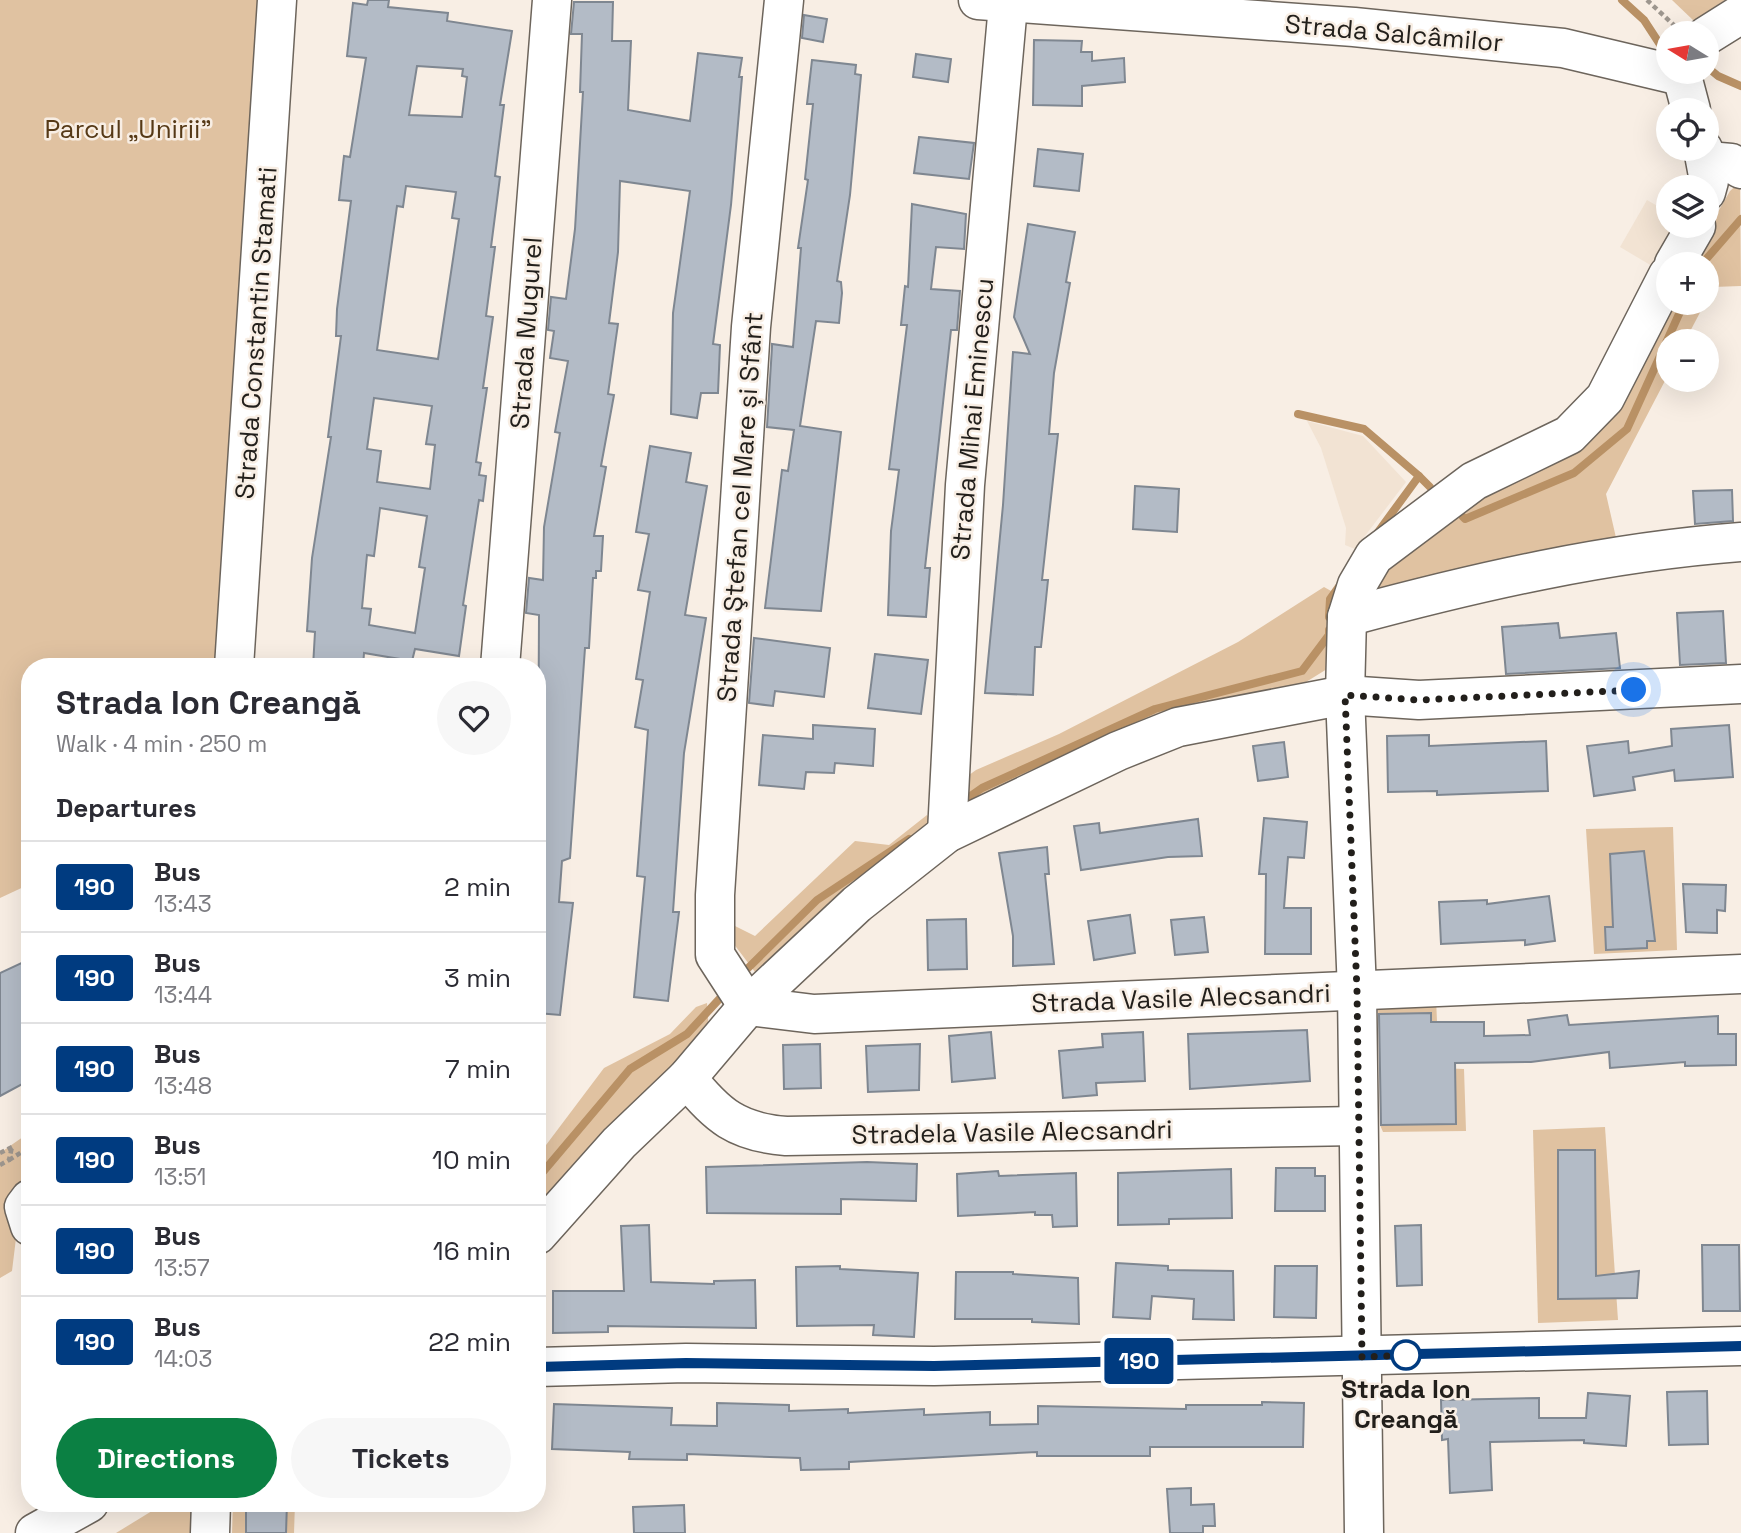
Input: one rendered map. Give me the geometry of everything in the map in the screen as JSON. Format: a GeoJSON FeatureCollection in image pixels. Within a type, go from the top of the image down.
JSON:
{"type":"FeatureCollection","features":[{"type":"Feature","properties":{"kind":"street","name":"Strada Constantin Stamati"},"geometry":{"type":"LineString","coordinates":[[235,658],[277,0]]}},
{"type":"Feature","properties":{"kind":"street","name":"Strada Mugurel"},"geometry":{"type":"LineString","coordinates":[[501,658],[552,0]]}},
{"type":"Feature","properties":{"kind":"street","name":"Strada Ştefan cel Mare și Sfânt"},"geometry":{"type":"LineString","coordinates":[[748,1006],[715,955],[715,895],[751,327],[784,0]]}},
{"type":"Feature","properties":{"kind":"street","name":"Strada Salcâmilor"},"geometry":{"type":"LineString","coordinates":[[993,2],[1354,27],[1550,47],[1684,86]]}},
{"type":"Feature","properties":{"kind":"street","name":"Strada Mihai Eminescu"},"geometry":{"type":"LineString","coordinates":[[947,833],[993,2]]}},
{"type":"Feature","properties":{"kind":"street"},"geometry":{"type":"LineString","coordinates":[[1719,28],[1741,14]]}},
{"type":"Feature","properties":{"kind":"street"},"geometry":{"type":"LineString","coordinates":[[1364,1533],[1357,991],[1345,695],[1347,617],[1357,585],[1374,556],[1474,481],[1569,435],[1605,398],[1656,298]]}},
{"type":"Feature","properties":{"kind":"street"},"geometry":{"type":"LineString","coordinates":[[1347,617],[1442,592],[1583,561],[1741,542]]}},
{"type":"Feature","properties":{"kind":"street"},"geometry":{"type":"LineString","coordinates":[[546,1225],[619,1143],[687,1078],[748,1006],[857,904],[947,833],[1118,751],[1178,727],[1345,695],[1419,700],[1741,684]]}},
{"type":"Feature","properties":{"kind":"street","name":"Strada Vasile Alecsandri"},"geometry":{"type":"LineString","coordinates":[[748,1006],[814,1014],[1741,974]]}},
{"type":"Feature","properties":{"kind":"street","name":"Stradela Vasile Alecsandri"},"geometry":{"type":"LineString","coordinates":[[687,1078],[709,1106],[731,1122],[757,1133],[786,1136],[1357,1126]]}},
{"type":"Feature","properties":{"kind":"street"},"geometry":{"type":"LineString","coordinates":[[546,1367],[686,1363],[934,1366],[1741,1346]]}},
{"type":"Feature","properties":{"kind":"street"},"geometry":{"type":"LineString","coordinates":[[35,1533],[73,1512]]}},
{"type":"Feature","properties":{"kind":"street"},"geometry":{"type":"LineString","coordinates":[[210,1533],[211,1512]]}},
{"type":"Feature","properties":{"kind":"path"},"geometry":{"type":"LineString","coordinates":[[1647,0],[1669,21]]}},
{"type":"Feature","properties":{"kind":"path"},"geometry":{"type":"LineString","coordinates":[[0,1153],[12,1147],[9,1160]]}},
{"type":"Feature","properties":{"kind":"path"},"geometry":{"type":"LineString","coordinates":[[0,1165],[21,1153]]}},
{"type":"Feature","properties":{"kind":"shaded area"},"geometry":{"type":"Polygon","coordinates":[[[1647,200],[1656,205],[1656,238],[1669,238],[1660,252],[1656,252],[1652,266],[1620,247],[1647,200]]]}},
{"type":"Feature","properties":{"kind":"shaded area"},"geometry":{"type":"Polygon","coordinates":[[[1307,421],[1363,436],[1406,482],[1355,549],[1345,545],[1346,528],[1321,448],[1307,421]]]}},
{"type":"Feature","properties":{"kind":"green space","name":"Parcul „Unirii”"},"geometry":{"type":"Polygon","coordinates":[[[0,0],[265,0],[223,658],[21,658],[21,888],[0,898],[0,0]]]}},
{"type":"Feature","properties":{"kind":"green space"},"geometry":{"type":"Polygon","coordinates":[[[1672,0],[1725,0],[1694,21],[1672,0]]]}},
{"type":"Feature","properties":{"kind":"green space"},"geometry":{"type":"Polygon","coordinates":[[[1740,182],[1741,286],[1719,287],[1719,252],[1695,252],[1703,238],[1719,238],[1719,210],[1730,191],[1740,182]]]}},
{"type":"Feature","properties":{"kind":"green space"},"geometry":{"type":"Polygon","coordinates":[[[1662,315],[1699,315],[1691,329],[1656,329],[1656,392],[1659,392],[1606,494],[1617,542],[1367,600],[1377,570],[1463,504],[1583,445],[1662,315]]]}},
{"type":"Feature","properties":{"kind":"green space"},"geometry":{"type":"Polygon","coordinates":[[[1324,587],[1340,596],[1327,669],[1298,687],[966,806],[958,783],[976,770],[1059,734],[1238,642],[1324,587]]]}},
{"type":"Feature","properties":{"kind":"green space"},"geometry":{"type":"Polygon","coordinates":[[[927,815],[937,829],[887,864],[755,972],[730,939],[731,924],[755,936],[855,841],[889,845],[927,815]]]}},
{"type":"Feature","properties":{"kind":"green space"},"geometry":{"type":"Polygon","coordinates":[[[1673,827],[1677,950],[1594,954],[1586,829],[1673,827]]]}},
{"type":"Feature","properties":{"kind":"green space"},"geometry":{"type":"Polygon","coordinates":[[[1436,998],[1439,1068],[1464,1069],[1466,1131],[1383,1132],[1380,1125],[1378,1002],[1436,998]]]}},
{"type":"Feature","properties":{"kind":"green space"},"geometry":{"type":"Polygon","coordinates":[[[707,1003],[709,1033],[546,1203],[546,1145],[604,1068],[670,1034],[696,1007],[707,1003]]]}},
{"type":"Feature","properties":{"kind":"green space"},"geometry":{"type":"Polygon","coordinates":[[[1605,1127],[1618,1320],[1538,1323],[1533,1130],[1605,1127]]]}},
{"type":"Feature","properties":{"kind":"green space"},"geometry":{"type":"Polygon","coordinates":[[[21,1138],[21,1197],[12,1271],[0,1278],[0,1153],[21,1138]]]}},
{"type":"Feature","properties":{"kind":"green space"},"geometry":{"type":"Polygon","coordinates":[[[150,1512],[196,1512],[196,1533],[116,1533],[150,1512]]]}},
{"type":"Feature","properties":{"kind":"green space"},"geometry":{"type":"Polygon","coordinates":[[[233,1512],[295,1512],[294,1533],[232,1533],[233,1512]]]}},
{"type":"Feature","properties":{"kind":"building"},"geometry":{"type":"Polygon","coordinates":[[[368,0],[389,0],[388,7],[448,13],[447,21],[512,31],[500,105],[504,105],[495,176],[500,177],[486,316],[493,317],[483,388],[487,388],[476,462],[481,463],[479,475],[486,476],[483,501],[479,500],[463,605],[466,606],[459,656],[415,649],[413,658],[364,653],[364,658],[314,658],[315,632],[307,631],[312,558],[331,437],[328,437],[341,336],[336,336],[337,309],[351,201],[339,200],[344,156],[350,157],[366,58],[347,56],[353,3],[367,5],[368,0]],[[417,66],[409,115],[462,117],[467,77],[462,76],[463,69],[417,66]],[[406,186],[403,207],[397,206],[377,350],[438,359],[459,219],[452,218],[456,192],[406,186]],[[374,398],[367,449],[381,451],[377,482],[430,489],[435,445],[426,444],[432,406],[374,398]],[[380,508],[374,556],[367,555],[362,608],[371,609],[369,625],[415,633],[425,568],[419,567],[427,516],[380,508]]]}},
{"type":"Feature","properties":{"kind":"building"},"geometry":{"type":"Polygon","coordinates":[[[574,2],[613,2],[612,41],[631,41],[628,110],[690,121],[698,53],[742,58],[739,77],[742,77],[731,205],[713,344],[720,345],[718,393],[701,393],[697,418],[671,414],[673,313],[690,191],[620,181],[618,252],[609,323],[618,324],[608,394],[614,395],[601,466],[606,467],[594,536],[603,536],[601,571],[596,571],[596,578],[593,578],[589,648],[585,648],[570,858],[562,861],[559,902],[573,903],[560,1015],[546,1014],[546,658],[539,658],[539,615],[526,613],[529,578],[543,580],[544,527],[560,433],[555,432],[568,361],[550,358],[554,331],[548,330],[551,297],[566,299],[575,229],[583,92],[580,92],[582,34],[571,34],[574,2]]]}},
{"type":"Feature","properties":{"kind":"building"},"geometry":{"type":"Polygon","coordinates":[[[804,15],[827,19],[823,42],[802,38],[804,15]]]}},
{"type":"Feature","properties":{"kind":"building"},"geometry":{"type":"Polygon","coordinates":[[[1034,40],[1082,41],[1081,52],[1092,52],[1092,61],[1124,58],[1125,82],[1082,86],[1082,106],[1033,105],[1034,40]]]}},
{"type":"Feature","properties":{"kind":"building"},"geometry":{"type":"Polygon","coordinates":[[[916,54],[951,59],[948,82],[913,77],[916,54]]]}},
{"type":"Feature","properties":{"kind":"building"},"geometry":{"type":"Polygon","coordinates":[[[812,60],[856,65],[855,74],[861,75],[850,195],[837,281],[841,282],[842,293],[839,323],[816,321],[800,426],[841,432],[821,611],[765,608],[782,470],[788,471],[794,430],[767,427],[772,344],[793,347],[801,248],[798,248],[808,180],[805,179],[813,104],[807,104],[812,60]]]}},
{"type":"Feature","properties":{"kind":"building"},"geometry":{"type":"Polygon","coordinates":[[[919,137],[974,143],[969,179],[914,173],[919,137]]]}},
{"type":"Feature","properties":{"kind":"building"},"geometry":{"type":"Polygon","coordinates":[[[1038,149],[1083,154],[1079,191],[1034,186],[1038,149]]]}},
{"type":"Feature","properties":{"kind":"building"},"geometry":{"type":"Polygon","coordinates":[[[912,204],[966,214],[964,249],[936,247],[931,289],[960,291],[957,330],[951,330],[925,568],[930,568],[926,617],[888,615],[891,531],[899,470],[889,469],[907,325],[901,325],[905,286],[908,287],[912,204]]]}},
{"type":"Feature","properties":{"kind":"building"},"geometry":{"type":"Polygon","coordinates":[[[1028,224],[1075,232],[1066,282],[1070,283],[1054,373],[1049,434],[1058,434],[1042,580],[1048,580],[1041,647],[1035,647],[1033,695],[985,693],[1003,505],[1013,352],[1030,354],[1014,317],[1028,224]]]}},
{"type":"Feature","properties":{"kind":"building"},"geometry":{"type":"Polygon","coordinates":[[[650,446],[691,453],[686,482],[707,486],[685,615],[706,618],[684,753],[673,912],[679,912],[668,1001],[634,997],[645,877],[637,876],[648,730],[635,727],[643,680],[636,679],[650,592],[638,590],[649,534],[636,532],[650,446]]]}},
{"type":"Feature","properties":{"kind":"building"},"geometry":{"type":"Polygon","coordinates":[[[1135,486],[1179,489],[1177,532],[1133,529],[1135,486]]]}},
{"type":"Feature","properties":{"kind":"building"},"geometry":{"type":"Polygon","coordinates":[[[1732,490],[1733,521],[1695,524],[1693,491],[1732,490]]]}},
{"type":"Feature","properties":{"kind":"building"},"geometry":{"type":"Polygon","coordinates":[[[1723,611],[1726,663],[1680,665],[1677,613],[1723,611]]]}},
{"type":"Feature","properties":{"kind":"building"},"geometry":{"type":"Polygon","coordinates":[[[1558,623],[1560,638],[1616,633],[1620,668],[1506,674],[1502,627],[1558,623]]]}},
{"type":"Feature","properties":{"kind":"building"},"geometry":{"type":"Polygon","coordinates":[[[754,638],[830,648],[824,697],[775,691],[773,706],[749,703],[754,638]]]}},
{"type":"Feature","properties":{"kind":"building"},"geometry":{"type":"Polygon","coordinates":[[[875,654],[928,660],[921,714],[868,708],[875,654]]]}},
{"type":"Feature","properties":{"kind":"building"},"geometry":{"type":"Polygon","coordinates":[[[813,725],[875,729],[873,766],[835,763],[834,773],[806,772],[804,789],[759,785],[763,735],[813,739],[813,725]]]}},
{"type":"Feature","properties":{"kind":"building"},"geometry":{"type":"Polygon","coordinates":[[[1729,725],[1733,777],[1675,781],[1674,770],[1633,777],[1635,790],[1594,796],[1587,746],[1628,741],[1629,753],[1672,746],[1671,729],[1729,725]]]}},
{"type":"Feature","properties":{"kind":"building"},"geometry":{"type":"Polygon","coordinates":[[[1429,735],[1429,746],[1546,741],[1548,791],[1437,795],[1437,791],[1388,792],[1387,736],[1429,735]]]}},
{"type":"Feature","properties":{"kind":"building"},"geometry":{"type":"Polygon","coordinates":[[[1284,742],[1288,777],[1258,781],[1253,746],[1284,742]]]}},
{"type":"Feature","properties":{"kind":"building"},"geometry":{"type":"Polygon","coordinates":[[[1264,818],[1307,822],[1304,858],[1288,857],[1284,908],[1311,908],[1311,954],[1265,954],[1266,874],[1259,874],[1264,818]]]}},
{"type":"Feature","properties":{"kind":"building"},"geometry":{"type":"Polygon","coordinates":[[[1198,819],[1202,856],[1168,857],[1081,870],[1074,826],[1099,823],[1100,833],[1198,819]]]}},
{"type":"Feature","properties":{"kind":"building"},"geometry":{"type":"Polygon","coordinates":[[[1047,847],[1049,874],[1045,874],[1054,964],[1013,966],[1013,936],[999,853],[1047,847]]]}},
{"type":"Feature","properties":{"kind":"building"},"geometry":{"type":"Polygon","coordinates":[[[1644,851],[1655,941],[1647,941],[1647,948],[1606,950],[1605,927],[1613,927],[1610,854],[1644,851]]]}},
{"type":"Feature","properties":{"kind":"building"},"geometry":{"type":"Polygon","coordinates":[[[1683,884],[1726,885],[1725,911],[1717,910],[1717,933],[1686,932],[1683,884]]]}},
{"type":"Feature","properties":{"kind":"building"},"geometry":{"type":"Polygon","coordinates":[[[1549,896],[1555,941],[1525,945],[1525,940],[1441,944],[1439,902],[1487,900],[1487,904],[1549,896]]]}},
{"type":"Feature","properties":{"kind":"building"},"geometry":{"type":"Polygon","coordinates":[[[1130,915],[1135,953],[1094,960],[1088,921],[1130,915]]]}},
{"type":"Feature","properties":{"kind":"building"},"geometry":{"type":"Polygon","coordinates":[[[1204,917],[1208,952],[1175,955],[1171,920],[1204,917]]]}},
{"type":"Feature","properties":{"kind":"building"},"geometry":{"type":"Polygon","coordinates":[[[966,919],[967,969],[928,970],[927,920],[966,919]]]}},
{"type":"Feature","properties":{"kind":"building"},"geometry":{"type":"Polygon","coordinates":[[[21,963],[21,1085],[0,1096],[0,973],[21,963]]]}},
{"type":"Feature","properties":{"kind":"building"},"geometry":{"type":"Polygon","coordinates":[[[1431,1013],[1431,1022],[1484,1022],[1484,1036],[1530,1035],[1528,1020],[1567,1015],[1569,1025],[1718,1016],[1718,1034],[1736,1034],[1736,1065],[1685,1066],[1685,1062],[1610,1068],[1609,1052],[1531,1062],[1455,1063],[1456,1124],[1381,1125],[1379,1014],[1431,1013]]]}},
{"type":"Feature","properties":{"kind":"building"},"geometry":{"type":"Polygon","coordinates":[[[1307,1030],[1310,1081],[1190,1089],[1188,1034],[1307,1030]]]}},
{"type":"Feature","properties":{"kind":"building"},"geometry":{"type":"Polygon","coordinates":[[[991,1032],[995,1078],[952,1082],[949,1036],[991,1032]]]}},
{"type":"Feature","properties":{"kind":"building"},"geometry":{"type":"Polygon","coordinates":[[[1143,1032],[1145,1081],[1096,1083],[1097,1095],[1063,1098],[1059,1051],[1103,1047],[1102,1034],[1143,1032]]]}},
{"type":"Feature","properties":{"kind":"building"},"geometry":{"type":"Polygon","coordinates":[[[820,1044],[821,1088],[784,1089],[783,1045],[820,1044]]]}},
{"type":"Feature","properties":{"kind":"building"},"geometry":{"type":"Polygon","coordinates":[[[920,1044],[919,1090],[868,1092],[866,1046],[920,1044]]]}},
{"type":"Feature","properties":{"kind":"building"},"geometry":{"type":"Polygon","coordinates":[[[1558,1150],[1595,1150],[1596,1276],[1639,1271],[1637,1298],[1558,1299],[1558,1150]]]}},
{"type":"Feature","properties":{"kind":"building"},"geometry":{"type":"Polygon","coordinates":[[[867,1162],[917,1164],[916,1201],[841,1199],[841,1214],[707,1213],[706,1167],[867,1162]]]}},
{"type":"Feature","properties":{"kind":"building"},"geometry":{"type":"Polygon","coordinates":[[[1276,1168],[1315,1168],[1315,1176],[1325,1176],[1325,1211],[1275,1211],[1276,1168]]]}},
{"type":"Feature","properties":{"kind":"building"},"geometry":{"type":"Polygon","coordinates":[[[1231,1169],[1232,1218],[1169,1219],[1169,1224],[1118,1225],[1118,1173],[1231,1169]]]}},
{"type":"Feature","properties":{"kind":"building"},"geometry":{"type":"Polygon","coordinates":[[[998,1171],[999,1176],[1076,1173],[1077,1226],[1053,1227],[1052,1215],[1035,1215],[1035,1212],[958,1216],[957,1174],[998,1171]]]}},
{"type":"Feature","properties":{"kind":"building"},"geometry":{"type":"Polygon","coordinates":[[[649,1225],[651,1282],[714,1284],[714,1281],[755,1280],[756,1328],[608,1326],[608,1332],[553,1333],[553,1291],[624,1291],[621,1226],[649,1225]]]}},
{"type":"Feature","properties":{"kind":"building"},"geometry":{"type":"Polygon","coordinates":[[[1421,1225],[1422,1285],[1397,1286],[1395,1226],[1421,1225]]]}},
{"type":"Feature","properties":{"kind":"building"},"geometry":{"type":"Polygon","coordinates":[[[1702,1245],[1739,1245],[1740,1311],[1703,1311],[1702,1245]]]}},
{"type":"Feature","properties":{"kind":"building"},"geometry":{"type":"Polygon","coordinates":[[[1116,1263],[1168,1266],[1168,1270],[1233,1271],[1234,1320],[1193,1319],[1194,1299],[1152,1296],[1150,1319],[1113,1317],[1116,1263]]]}},
{"type":"Feature","properties":{"kind":"building"},"geometry":{"type":"Polygon","coordinates":[[[840,1266],[840,1269],[918,1273],[914,1337],[873,1335],[874,1325],[797,1326],[796,1267],[840,1266]]]}},
{"type":"Feature","properties":{"kind":"building"},"geometry":{"type":"Polygon","coordinates":[[[1275,1266],[1317,1266],[1316,1318],[1274,1317],[1275,1266]]]}},
{"type":"Feature","properties":{"kind":"building"},"geometry":{"type":"Polygon","coordinates":[[[956,1272],[1013,1272],[1078,1278],[1079,1324],[1032,1322],[1032,1319],[955,1319],[956,1272]]]}},
{"type":"Feature","properties":{"kind":"building"},"geometry":{"type":"Polygon","coordinates":[[[1707,1391],[1708,1444],[1669,1445],[1667,1392],[1707,1391]]]}},
{"type":"Feature","properties":{"kind":"building"},"geometry":{"type":"Polygon","coordinates":[[[1588,1393],[1630,1396],[1626,1446],[1584,1443],[1584,1440],[1490,1442],[1492,1490],[1450,1493],[1448,1439],[1442,1440],[1441,1400],[1539,1398],[1539,1418],[1586,1418],[1588,1393]]]}},
{"type":"Feature","properties":{"kind":"building"},"geometry":{"type":"Polygon","coordinates":[[[1262,1402],[1304,1403],[1303,1447],[1150,1447],[1150,1456],[1037,1456],[1037,1452],[849,1462],[849,1469],[801,1470],[800,1458],[687,1454],[687,1460],[629,1459],[630,1452],[552,1449],[554,1404],[672,1408],[671,1425],[717,1426],[717,1403],[789,1405],[789,1411],[848,1409],[848,1413],[924,1409],[924,1415],[990,1412],[990,1425],[1038,1424],[1038,1406],[1186,1409],[1186,1405],[1262,1405],[1262,1402]]]}},
{"type":"Feature","properties":{"kind":"building"},"geometry":{"type":"Polygon","coordinates":[[[1191,1488],[1191,1505],[1214,1504],[1215,1526],[1203,1526],[1203,1533],[1170,1533],[1167,1489],[1191,1488]]]}},
{"type":"Feature","properties":{"kind":"building"},"geometry":{"type":"Polygon","coordinates":[[[684,1505],[685,1533],[634,1533],[633,1507],[684,1505]]]}},
{"type":"Feature","properties":{"kind":"building"},"geometry":{"type":"Polygon","coordinates":[[[246,1512],[287,1512],[286,1533],[246,1533],[246,1512]]]}},
{"type":"Feature","properties":{"kind":"waterway"},"geometry":{"type":"LineString","coordinates":[[1622,0],[1644,20],[1656,38]]}},
{"type":"Feature","properties":{"kind":"waterway"},"geometry":{"type":"LineString","coordinates":[[1719,76],[1741,86]]}},
{"type":"Feature","properties":{"kind":"waterway"},"geometry":{"type":"LineString","coordinates":[[1712,252],[1741,219]]}},
{"type":"Feature","properties":{"kind":"waterway"},"geometry":{"type":"LineString","coordinates":[[1463,517],[1465,519],[1574,473],[1627,429],[1679,315]]}},
{"type":"Feature","properties":{"kind":"waterway"},"geometry":{"type":"LineString","coordinates":[[1298,414],[1364,429],[1419,476]]}},
{"type":"Feature","properties":{"kind":"waterway"},"geometry":{"type":"LineString","coordinates":[[1378,532],[1419,476],[1430,487]]}},
{"type":"Feature","properties":{"kind":"waterway"},"geometry":{"type":"LineString","coordinates":[[1329,617],[1330,599],[1340,585]]}},
{"type":"Feature","properties":{"kind":"waterway"},"geometry":{"type":"LineString","coordinates":[[962,802],[982,788],[1155,709],[1302,671],[1329,635],[1329,630]]}},
{"type":"Feature","properties":{"kind":"waterway"},"geometry":{"type":"LineString","coordinates":[[744,972],[817,900],[909,839]]}},
{"type":"Feature","properties":{"kind":"waterway"},"geometry":{"type":"LineString","coordinates":[[546,1168],[630,1069],[687,1034],[723,995]]}},
{"type":"Feature","properties":{"kind":"bus line","name":"190"},"geometry":{"type":"LineString","coordinates":[[546,1367],[686,1363],[934,1366],[1741,1346]]}},
{"type":"Feature","properties":{"kind":"place","name":"Strada Ion Creangă"},"geometry":{"type":"Point","coordinates":[1406,1355]}},
{"type":"Feature","properties":{"kind":"route"},"geometry":{"type":"LineString","coordinates":[[1406,1355],[1409,1355],[1362,1357],[1357,991],[1345,695],[1419,700],[1634,690]]}}]}
